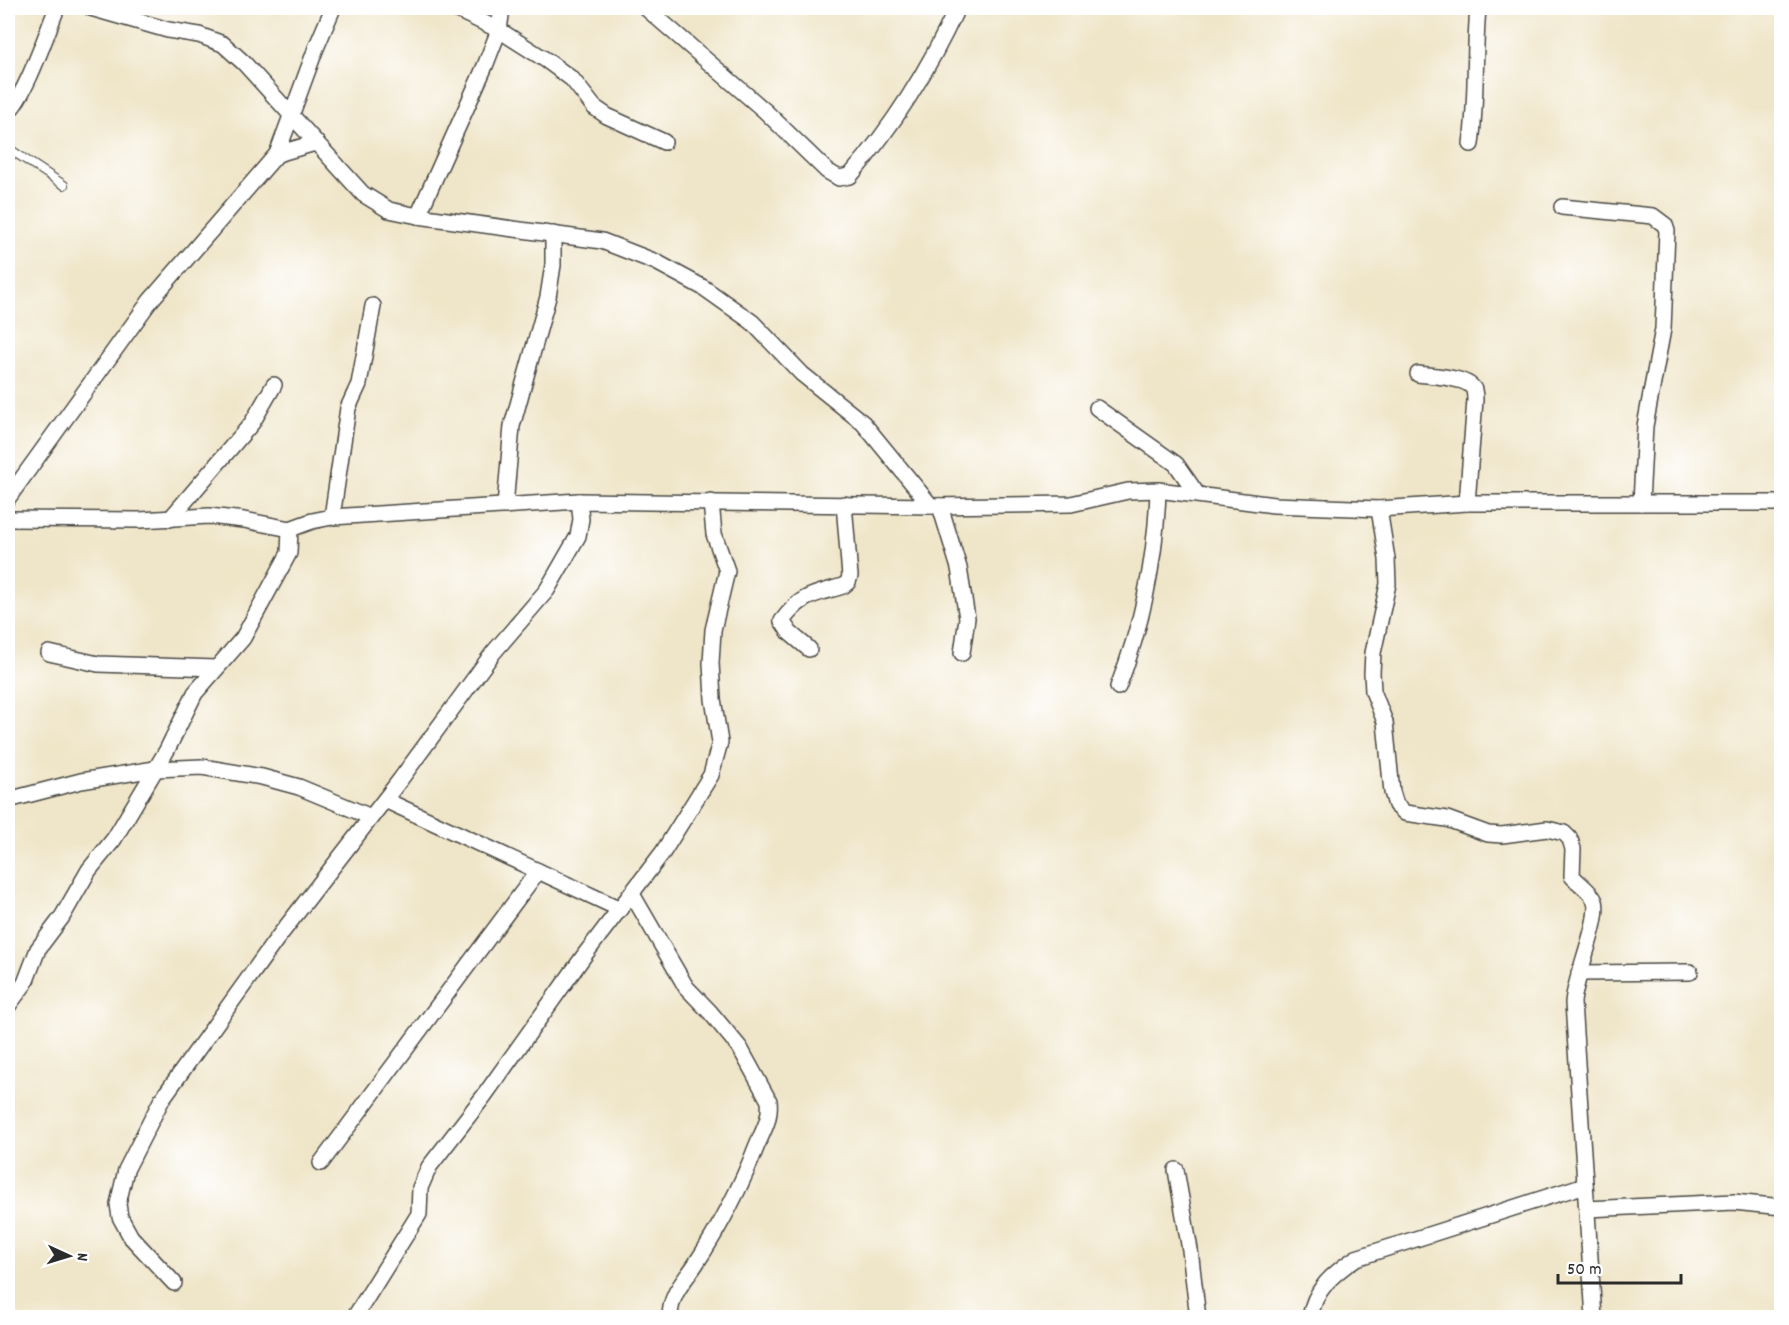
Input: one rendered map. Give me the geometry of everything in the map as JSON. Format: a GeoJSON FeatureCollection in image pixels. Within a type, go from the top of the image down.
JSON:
{"type":"FeatureCollection","features":[{"type":"Feature","properties":{"kind":"street"},"geometry":{"type":"LineString","coordinates":[[8,112],[13,107],[30,74],[57,8]]}},
{"type":"Feature","properties":{"kind":"street"},"geometry":{"type":"LineString","coordinates":[[91,8],[168,30],[199,35],[223,44],[363,194],[389,210],[602,241],[656,262],[704,288],[752,322],[802,374],[863,423],[936,506],[959,568],[967,618],[962,653]]}},
{"type":"Feature","properties":{"kind":"street"},"geometry":{"type":"LineString","coordinates":[[8,498],[150,302],[277,154],[290,114],[333,8]]}},
{"type":"Feature","properties":{"kind":"street"},"geometry":{"type":"LineString","coordinates":[[453,8],[499,30],[572,79],[594,107],[607,116],[664,142]]}},
{"type":"Feature","properties":{"kind":"street"},"geometry":{"type":"LineString","coordinates":[[418,216],[485,66],[499,30],[502,8]]}},
{"type":"Feature","properties":{"kind":"street"},"geometry":{"type":"LineString","coordinates":[[646,8],[765,111],[827,171],[839,178],[850,176],[899,113],[940,45],[957,8]]}},
{"type":"Feature","properties":{"kind":"street"},"geometry":{"type":"LineString","coordinates":[[1471,144],[1475,110],[1478,8]]}},
{"type":"Feature","properties":{"kind":"street"},"geometry":{"type":"LineString","coordinates":[[277,154],[315,143]]}},
{"type":"Feature","properties":{"kind":"street"},"geometry":{"type":"LineString","coordinates":[[1562,207],[1653,216],[1665,225],[1667,231],[1663,328],[1645,426],[1641,503]]}},
{"type":"Feature","properties":{"kind":"street"},"geometry":{"type":"LineString","coordinates":[[505,506],[512,426],[548,297],[553,265],[553,234]]}},
{"type":"Feature","properties":{"kind":"street"},"geometry":{"type":"LineString","coordinates":[[332,517],[348,408],[359,384],[373,306]]}},
{"type":"Feature","properties":{"kind":"street"},"geometry":{"type":"LineString","coordinates":[[1418,374],[1461,380],[1469,383],[1474,390],[1467,503]]}},
{"type":"Feature","properties":{"kind":"street"},"geometry":{"type":"LineString","coordinates":[[170,519],[252,423],[274,386]]}},
{"type":"Feature","properties":{"kind":"street"},"geometry":{"type":"LineString","coordinates":[[1097,408],[1176,464],[1197,494]]}},
{"type":"Feature","properties":{"kind":"street"},"geometry":{"type":"LineString","coordinates":[[8,519],[140,520],[209,516],[290,529],[332,517],[579,501],[936,506],[1071,504],[1128,491],[1158,490],[1274,505],[1380,509],[1467,503],[1782,504]]}},
{"type":"Feature","properties":{"kind":"street"},"geometry":{"type":"LineString","coordinates":[[1118,687],[1129,660],[1146,598],[1157,522],[1158,490]]}},
{"type":"Feature","properties":{"kind":"street"},"geometry":{"type":"LineString","coordinates":[[174,1283],[137,1245],[120,1217],[118,1204],[126,1170],[162,1099],[276,940],[385,800],[493,653],[547,590],[578,536],[581,519],[579,501]]}},
{"type":"Feature","properties":{"kind":"street"},"geometry":{"type":"LineString","coordinates":[[354,1317],[419,1214],[420,1188],[429,1167],[484,1096],[586,953],[663,852],[711,775],[720,742],[713,699],[712,630],[727,571],[714,534],[711,502]]}},
{"type":"Feature","properties":{"kind":"street"},"geometry":{"type":"LineString","coordinates":[[809,649],[790,633],[783,621],[793,606],[805,597],[843,586],[848,582],[844,504]]}},
{"type":"Feature","properties":{"kind":"street"},"geometry":{"type":"LineString","coordinates":[[1380,509],[1388,584],[1373,653],[1372,673],[1373,691],[1384,722],[1392,792],[1396,805],[1405,813],[1447,819],[1488,834],[1502,835],[1547,829],[1564,833],[1570,839],[1573,849],[1572,876],[1595,902],[1587,950],[1579,973],[1573,1003],[1594,1317]]}},
{"type":"Feature","properties":{"kind":"street"},"geometry":{"type":"LineString","coordinates":[[8,1006],[25,983],[38,949],[62,917],[89,870],[114,838],[167,750],[195,693],[243,638],[289,553],[290,529]]}},
{"type":"Feature","properties":{"kind":"street"},"geometry":{"type":"LineString","coordinates":[[49,653],[98,664],[216,668]]}},
{"type":"Feature","properties":{"kind":"street"},"geometry":{"type":"LineString","coordinates":[[8,800],[81,781],[154,770],[202,767],[262,777],[299,787],[371,818]]}},
{"type":"Feature","properties":{"kind":"street"},"geometry":{"type":"LineString","coordinates":[[385,800],[620,909]]}},
{"type":"Feature","properties":{"kind":"street"},"geometry":{"type":"LineString","coordinates":[[321,1163],[538,871]]}},
{"type":"Feature","properties":{"kind":"street"},"geometry":{"type":"LineString","coordinates":[[632,894],[686,987],[740,1048],[769,1101],[770,1110],[767,1125],[741,1186],[695,1266],[674,1293],[670,1317]]}},
{"type":"Feature","properties":{"kind":"street"},"geometry":{"type":"LineString","coordinates":[[1579,973],[1690,972]]}},
{"type":"Feature","properties":{"kind":"street"},"geometry":{"type":"LineString","coordinates":[[1176,1170],[1190,1250],[1198,1317]]}},
{"type":"Feature","properties":{"kind":"street"},"geometry":{"type":"LineString","coordinates":[[1310,1317],[1323,1286],[1335,1272],[1356,1258],[1585,1185]]}},
{"type":"Feature","properties":{"kind":"street"},"geometry":{"type":"LineString","coordinates":[[1587,1209],[1734,1202],[1782,1207]]}},
{"type":"Feature","properties":{"kind":"lane"},"geometry":{"type":"LineString","coordinates":[[8,148],[64,185]]}}]}
